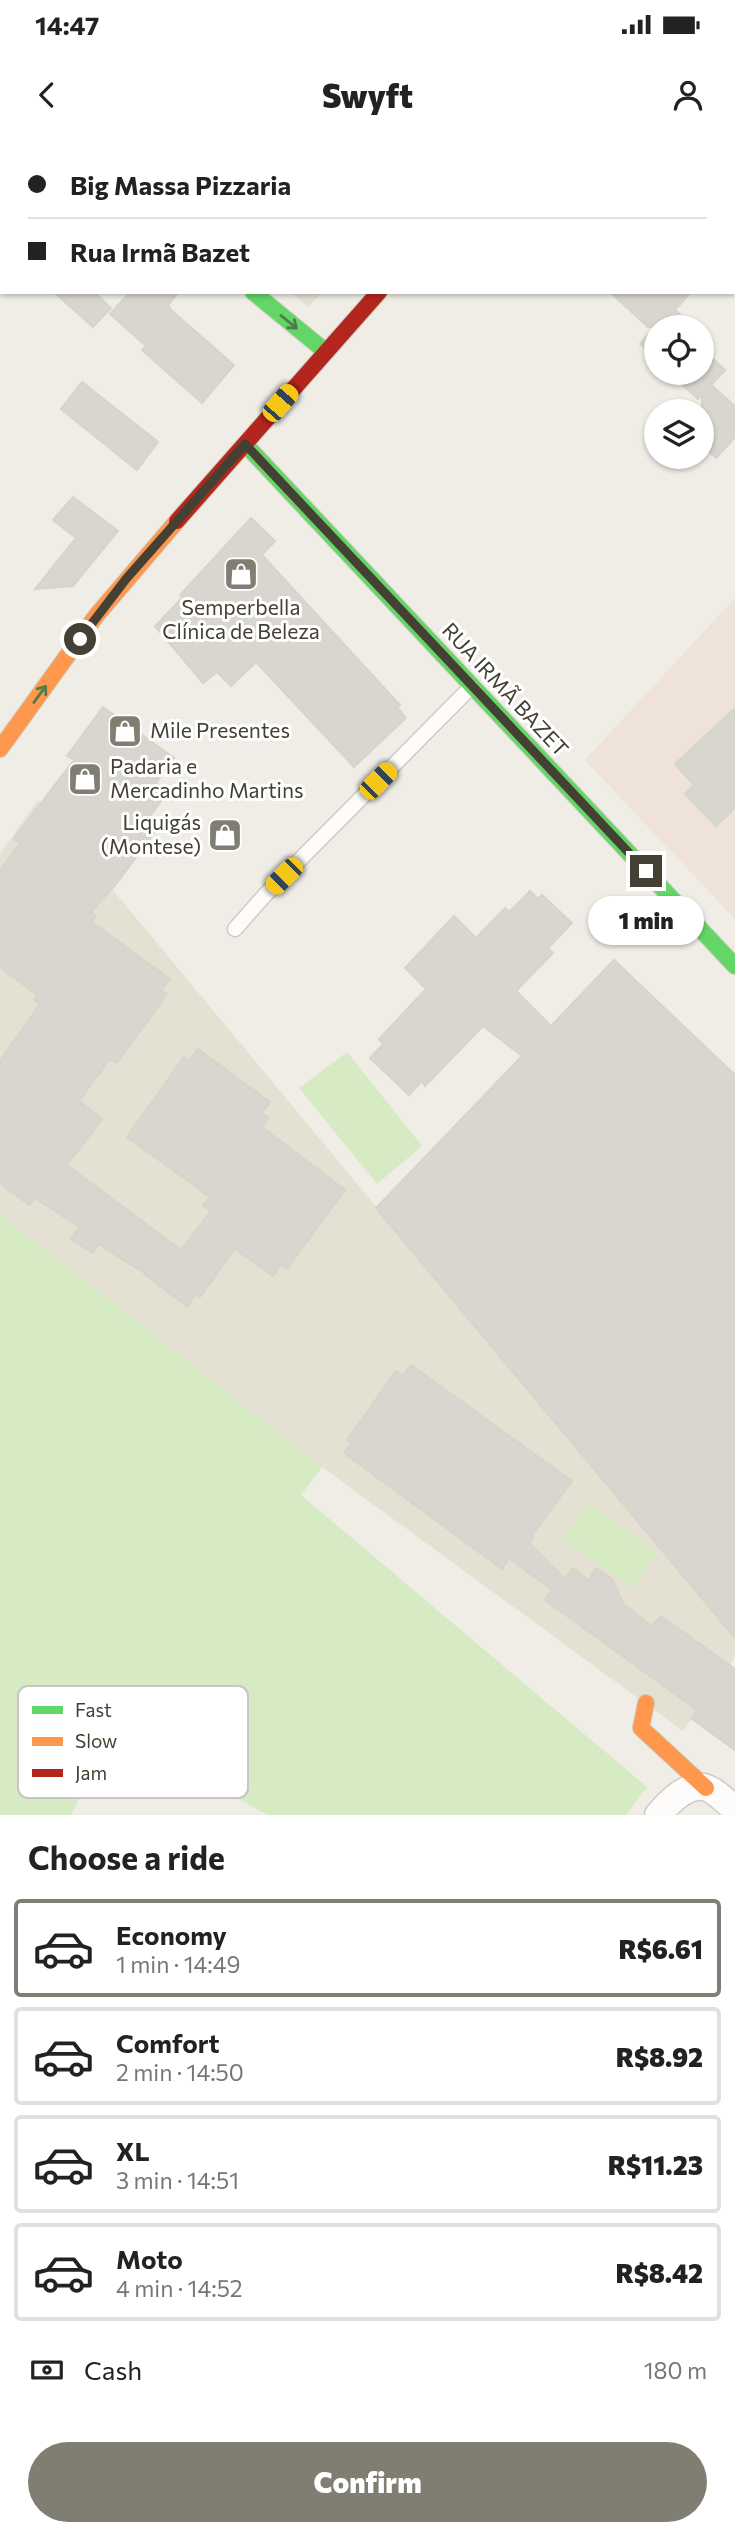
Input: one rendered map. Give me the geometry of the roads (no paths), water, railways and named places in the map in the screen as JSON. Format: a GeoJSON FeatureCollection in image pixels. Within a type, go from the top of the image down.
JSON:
{"type":"FeatureCollection","features":[{"type":"Feature","properties":{"kind":"street"},"geometry":{"type":"LineString","coordinates":[[255,294],[325,351]]}},
{"type":"Feature","properties":{"kind":"street"},"geometry":{"type":"LineString","coordinates":[[0,749],[96,616],[377,294]]}},
{"type":"Feature","properties":{"kind":"street","name":"RUA IRMÃ BAZET"},"geometry":{"type":"LineString","coordinates":[[245,444],[735,966]]}},
{"type":"Feature","properties":{"kind":"street"},"geometry":{"type":"LineString","coordinates":[[646,1703],[640,1728],[706,1788],[735,1809]]}},
{"type":"Feature","properties":{"kind":"street"},"geometry":{"type":"LineString","coordinates":[[659,1813],[681,1793],[695,1788],[706,1788]]}},
{"type":"Feature","properties":{"kind":"lane"},"geometry":{"type":"LineString","coordinates":[[235,929],[265,895],[472,686]]}},
{"type":"Feature","properties":{"kind":"place","name":"Semperbella Clínica de Beleza"},"geometry":{"type":"Point","coordinates":[241,574]}},
{"type":"Feature","properties":{"kind":"place","name":"Mile Presentes"},"geometry":{"type":"Point","coordinates":[125,731]}},
{"type":"Feature","properties":{"kind":"place","name":"Padaria e Mercadinho Martins"},"geometry":{"type":"Point","coordinates":[85,779]}},
{"type":"Feature","properties":{"kind":"place","name":"Liquigás (Montese)"},"geometry":{"type":"Point","coordinates":[225,835]}}]}
